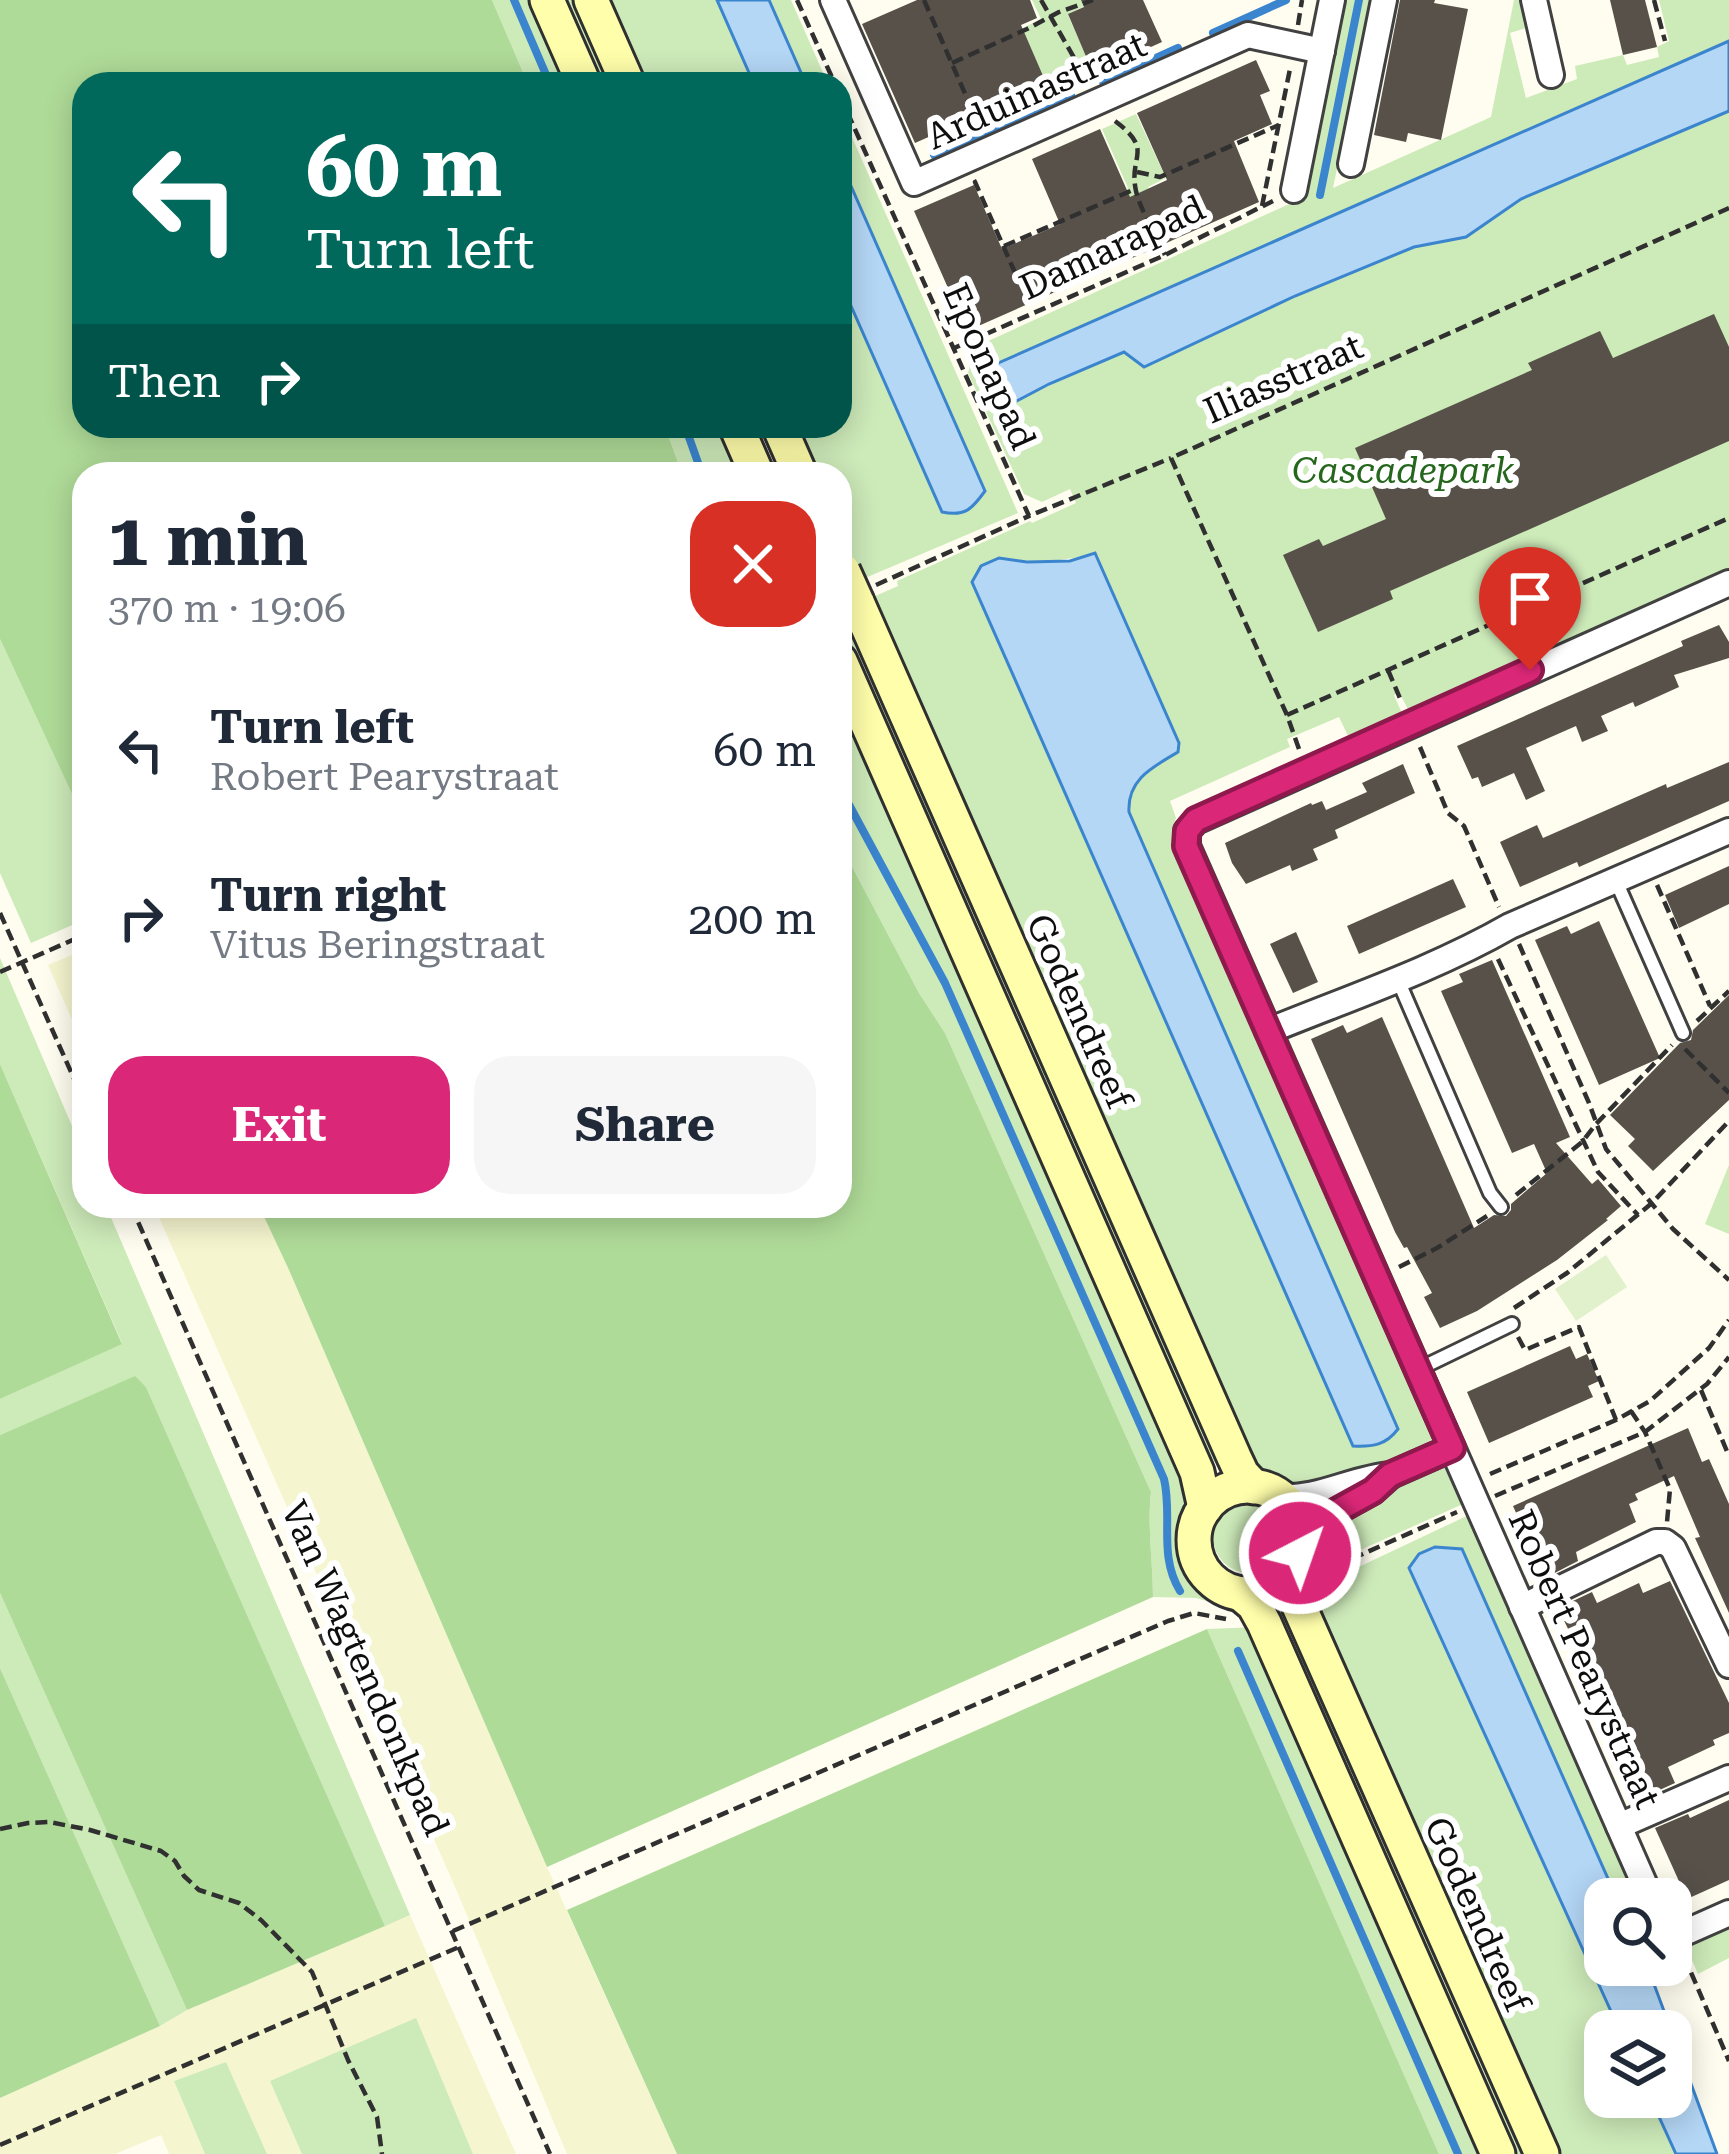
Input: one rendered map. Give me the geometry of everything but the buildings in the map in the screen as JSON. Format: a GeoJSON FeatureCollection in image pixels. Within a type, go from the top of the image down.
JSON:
{"type":"FeatureCollection","features":[{"type":"Feature","properties":{"kind":"main road"},"geometry":{"type":"LineString","coordinates":[[547,0],[579,72]]}},
{"type":"Feature","properties":{"kind":"main road"},"geometry":{"type":"LineString","coordinates":[[591,0],[623,72]]}},
{"type":"Feature","properties":{"kind":"main road","name":"Godendreef"},"geometry":{"type":"LineString","coordinates":[[852,584],[1224,1435],[1242,1474],[1267,1492]]}},
{"type":"Feature","properties":{"kind":"main road"},"geometry":{"type":"LineString","coordinates":[[852,689],[1197,1472],[1205,1508]]}},
{"type":"Feature","properties":{"kind":"main road"},"geometry":{"type":"LineString","coordinates":[[1241,1594],[1269,1590],[1296,1558],[1297,1517],[1267,1492],[1227,1491],[1205,1508],[1194,1534],[1198,1562],[1216,1583],[1241,1594],[1264,1622],[1498,2154]]}},
{"type":"Feature","properties":{"kind":"main road","name":"Godendreef"},"geometry":{"type":"LineString","coordinates":[[1296,1558],[1299,1606],[1542,2154]]}},
{"type":"Feature","properties":{"kind":"street"},"geometry":{"type":"LineString","coordinates":[[1294,190],[1332,0]]}},
{"type":"Feature","properties":{"kind":"street"},"geometry":{"type":"LineString","coordinates":[[1351,164],[1384,0]]}},
{"type":"Feature","properties":{"kind":"street"},"geometry":{"type":"LineString","coordinates":[[1534,0],[1551,75]]}},
{"type":"Feature","properties":{"kind":"street","name":"Arduinastraat"},"geometry":{"type":"LineString","coordinates":[[842,3],[914,183],[1249,35],[1322,51]]}},
{"type":"Feature","properties":{"kind":"street"},"geometry":{"type":"LineString","coordinates":[[1306,771],[1729,583]]}},
{"type":"Feature","properties":{"kind":"street","name":"Robert Pearystraat"},"geometry":{"type":"LineString","coordinates":[[1306,771],[1196,820],[1187,831],[1186,846],[1643,1878]]}},
{"type":"Feature","properties":{"kind":"street"},"geometry":{"type":"LineString","coordinates":[[1268,1031],[1398,979],[1729,831]]}},
{"type":"Feature","properties":{"kind":"street"},"geometry":{"type":"LineString","coordinates":[[1267,1492],[1304,1496],[1365,1477],[1390,1475],[1452,1448]]}},
{"type":"Feature","properties":{"kind":"street"},"geometry":{"type":"LineString","coordinates":[[1296,1558],[1308,1528],[1373,1491],[1390,1475]]}},
{"type":"Feature","properties":{"kind":"street"},"geometry":{"type":"LineString","coordinates":[[1522,1606],[1656,1542],[1666,1542],[1729,1666]]}},
{"type":"Feature","properties":{"kind":"street"},"geometry":{"type":"LineString","coordinates":[[1619,1826],[1729,1778]]}},
{"type":"Feature","properties":{"kind":"street"},"geometry":{"type":"LineString","coordinates":[[1692,1929],[1729,1913]]}},
{"type":"Feature","properties":{"kind":"lane"},"geometry":{"type":"LineString","coordinates":[[1615,880],[1683,1033]]}},
{"type":"Feature","properties":{"kind":"lane"},"geometry":{"type":"LineString","coordinates":[[1398,979],[1490,1193],[1501,1207]]}},
{"type":"Feature","properties":{"kind":"lane"},"geometry":{"type":"LineString","coordinates":[[1418,1370],[1512,1324]]}},
{"type":"Feature","properties":{"kind":"path"},"geometry":{"type":"LineString","coordinates":[[797,0],[830,72]]}},
{"type":"Feature","properties":{"kind":"path"},"geometry":{"type":"LineString","coordinates":[[924,0],[970,105]]}},
{"type":"Feature","properties":{"kind":"path"},"geometry":{"type":"LineString","coordinates":[[1041,0],[1098,100],[1133,135],[1138,146],[1136,189],[1166,255]]}},
{"type":"Feature","properties":{"kind":"path"},"geometry":{"type":"LineString","coordinates":[[952,63],[1093,0]]}},
{"type":"Feature","properties":{"kind":"path"},"geometry":{"type":"LineString","coordinates":[[1654,0],[1664,41]]}},
{"type":"Feature","properties":{"kind":"path"},"geometry":{"type":"LineString","coordinates":[[1262,206],[1293,54]]}},
{"type":"Feature","properties":{"kind":"path","name":"Eponapad"},"geometry":{"type":"LineString","coordinates":[[852,123],[1029,516]]}},
{"type":"Feature","properties":{"kind":"path"},"geometry":{"type":"LineString","coordinates":[[1136,172],[1160,177],[1279,125]]}},
{"type":"Feature","properties":{"kind":"path"},"geometry":{"type":"LineString","coordinates":[[989,176],[975,182],[1020,284]]}},
{"type":"Feature","properties":{"kind":"path"},"geometry":{"type":"LineString","coordinates":[[1004,246],[1136,189]]}},
{"type":"Feature","properties":{"kind":"path","name":"Damarapad"},"geometry":{"type":"LineString","coordinates":[[952,349],[1166,255],[1294,190]]}},
{"type":"Feature","properties":{"kind":"path","name":"Iliasstraat"},"geometry":{"type":"LineString","coordinates":[[1306,771],[1287,715],[1171,458],[1729,208]]}},
{"type":"Feature","properties":{"kind":"path"},"geometry":{"type":"LineString","coordinates":[[852,582],[1171,458]]}},
{"type":"Feature","properties":{"kind":"path"},"geometry":{"type":"LineString","coordinates":[[1287,715],[1729,518]]}},
{"type":"Feature","properties":{"kind":"path"},"geometry":{"type":"LineString","coordinates":[[1388,670],[1448,813],[1464,826],[1502,912],[1499,932],[1582,1142],[1598,1172],[1638,1215]]}},
{"type":"Feature","properties":{"kind":"path"},"geometry":{"type":"LineString","coordinates":[[1648,865],[1710,1006]]}},
{"type":"Feature","properties":{"kind":"path"},"geometry":{"type":"LineString","coordinates":[[0,913],[72,1074]]}},
{"type":"Feature","properties":{"kind":"path"},"geometry":{"type":"LineString","coordinates":[[1499,932],[1589,1102],[1606,1149],[1672,1229],[1729,1280]]}},
{"type":"Feature","properties":{"kind":"path"},"geometry":{"type":"LineString","coordinates":[[0,972],[72,940]]}},
{"type":"Feature","properties":{"kind":"path"},"geometry":{"type":"LineString","coordinates":[[1683,1033],[1729,991]]}},
{"type":"Feature","properties":{"kind":"path"},"geometry":{"type":"LineString","coordinates":[[1377,1277],[1437,1248],[1501,1207],[1582,1142],[1676,1041],[1729,1093]]}},
{"type":"Feature","properties":{"kind":"path"},"geometry":{"type":"LineString","coordinates":[[1616,1420],[1580,1327],[1525,1350],[1507,1312],[1567,1274],[1652,1204],[1729,1121]]}},
{"type":"Feature","properties":{"kind":"path","name":"Van Wagtendonkpad"},"geometry":{"type":"LineString","coordinates":[[136,1218],[550,2154]]}},
{"type":"Feature","properties":{"kind":"path"},"geometry":{"type":"LineString","coordinates":[[1299,1606],[1338,1565],[1650,1401],[1709,1348],[1729,1320]]}},
{"type":"Feature","properties":{"kind":"path"},"geometry":{"type":"LineString","coordinates":[[1473,1493],[1645,1432],[1700,1389],[1729,1357]]}},
{"type":"Feature","properties":{"kind":"path"},"geometry":{"type":"LineString","coordinates":[[1700,1389],[1729,1456]]}},
{"type":"Feature","properties":{"kind":"path"},"geometry":{"type":"LineString","coordinates":[[1631,1412],[1670,1490],[1666,1542]]}},
{"type":"Feature","properties":{"kind":"path"},"geometry":{"type":"LineString","coordinates":[[453,1931],[1168,1621],[1194,1613],[1250,1624],[1264,1622]]}},
{"type":"Feature","properties":{"kind":"path"},"geometry":{"type":"LineString","coordinates":[[0,1829],[50,1822],[161,1851],[199,1890],[239,1903],[288,1944],[312,1972],[377,2117],[382,2154]]}},
{"type":"Feature","properties":{"kind":"path"},"geometry":{"type":"LineString","coordinates":[[0,2145],[459,1947]]}},
{"type":"Feature","properties":{"kind":"path"},"geometry":{"type":"LineString","coordinates":[[1692,1979],[1729,2061]]}},
{"type":"Feature","properties":{"kind":"green space"},"geometry":{"type":"Polygon","coordinates":[[[0,0],[492,0],[523,72],[72,72],[72,438],[669,438],[678,462],[72,462],[72,794],[0,639],[0,0]]]}},
{"type":"Feature","properties":{"kind":"green space"},"geometry":{"type":"Polygon","coordinates":[[[492,0],[537,0],[570,72],[523,72],[492,0]]]}},
{"type":"Feature","properties":{"kind":"green space"},"geometry":{"type":"Polygon","coordinates":[[[555,0],[584,0],[616,72],[587,72],[555,0]]]}},
{"type":"Feature","properties":{"kind":"green space"},"geometry":{"type":"Polygon","coordinates":[[[600,0],[717,0],[748,72],[632,72],[600,0]]]}},
{"type":"Feature","properties":{"kind":"green space"},"geometry":{"type":"Polygon","coordinates":[[[769,0],[791,0],[823,72],[801,72],[769,0]]]}},
{"type":"Feature","properties":{"kind":"green space"},"geometry":{"type":"Polygon","coordinates":[[[1032,0],[1081,0],[1084,6],[1068,15],[1095,77],[1052,97],[1021,29],[1041,19],[1032,0]]]}},
{"type":"Feature","properties":{"kind":"green space","name":"Cascadepark"},"geometry":{"type":"Polygon","coordinates":[[[1340,0],[1372,0],[1333,188],[1491,117],[1514,0],[1519,0],[1526,28],[1510,33],[1526,98],[1577,79],[1575,66],[1623,55],[1627,65],[1659,57],[1657,47],[1669,41],[1659,0],[1729,0],[1729,41],[996,364],[1008,404],[1125,352],[1295,296],[1414,247],[1466,237],[1521,199],[1729,111],[1729,574],[1411,715],[1399,692],[1394,695],[1404,718],[1351,742],[1339,717],[1287,739],[1290,747],[1170,801],[1176,818],[1172,829],[1432,1417],[1435,1435],[1424,1449],[1309,1485],[1283,1482],[1247,1459],[864,601],[898,586],[897,581],[1076,503],[1070,489],[1042,502],[1024,494],[968,373],[975,347],[1298,200],[1340,0]],[[1095,553],[1047,561],[999,558],[972,583],[1353,1445],[1378,1444],[1398,1428],[1129,812],[1137,782],[1178,752],[1095,553]]]}},
{"type":"Feature","properties":{"kind":"green space"},"geometry":{"type":"Polygon","coordinates":[[[1136,114],[1166,178],[1148,187],[1172,241],[1152,248],[1102,129],[1136,114]]]}},
{"type":"Feature","properties":{"kind":"green space"},"geometry":{"type":"Polygon","coordinates":[[[852,137],[1018,513],[858,581],[852,568],[852,462],[805,462],[794,438],[852,438],[852,308],[941,512],[985,491],[852,188],[852,137]]]}},
{"type":"Feature","properties":{"kind":"green space"},"geometry":{"type":"Polygon","coordinates":[[[669,438],[733,438],[744,462],[678,462],[669,438]]]}},
{"type":"Feature","properties":{"kind":"green space"},"geometry":{"type":"Polygon","coordinates":[[[852,606],[1228,1456],[1204,1467],[852,673],[852,606]]]}},
{"type":"Feature","properties":{"kind":"green space"},"geometry":{"type":"Polygon","coordinates":[[[0,639],[72,794],[72,925],[31,943],[0,873],[0,639]]]}},
{"type":"Feature","properties":{"kind":"green space"},"geometry":{"type":"Polygon","coordinates":[[[852,703],[1192,1476],[1186,1546],[1190,1566],[1203,1584],[1242,1611],[1196,1598],[1153,1597],[1151,1492],[945,1033],[852,867],[852,703]]]}},
{"type":"Feature","properties":{"kind":"green space"},"geometry":{"type":"Polygon","coordinates":[[[852,867],[945,1033],[1151,1492],[1153,1597],[547,1867],[265,1218],[852,1218],[852,867]]]}},
{"type":"Feature","properties":{"kind":"green space"},"geometry":{"type":"Polygon","coordinates":[[[72,955],[72,1020],[48,965],[72,955]]]}},
{"type":"Feature","properties":{"kind":"green space"},"geometry":{"type":"Polygon","coordinates":[[[0,958],[72,1126],[72,1218],[111,1218],[410,1915],[385,1926],[146,1387],[134,1377],[0,1435],[0,1399],[122,1343],[0,1064],[0,958]]]}},
{"type":"Feature","properties":{"kind":"green space"},"geometry":{"type":"Polygon","coordinates":[[[0,1064],[122,1344],[0,1399],[0,1064]]]}},
{"type":"Feature","properties":{"kind":"green space"},"geometry":{"type":"Polygon","coordinates":[[[1729,1165],[1729,1234],[1705,1224],[1729,1165]]]}},
{"type":"Feature","properties":{"kind":"green space"},"geometry":{"type":"Polygon","coordinates":[[[159,1218],[265,1218],[677,2154],[567,2154],[456,1889],[159,1218]]]}},
{"type":"Feature","properties":{"kind":"green space"},"geometry":{"type":"Polygon","coordinates":[[[1606,1255],[1627,1287],[1576,1321],[1555,1289],[1606,1255]]]}},
{"type":"Feature","properties":{"kind":"green space"},"geometry":{"type":"Polygon","coordinates":[[[135,1376],[146,1387],[385,1926],[187,2010],[0,1593],[0,1435],[135,1376]]]}},
{"type":"Feature","properties":{"kind":"green space"},"geometry":{"type":"Polygon","coordinates":[[[1448,1466],[1467,1500],[1463,1504],[1338,1560],[1304,1592],[1307,1560],[1319,1530],[1428,1467],[1448,1466]]]}},
{"type":"Feature","properties":{"kind":"green space"},"geometry":{"type":"Polygon","coordinates":[[[1249,1501],[1275,1511],[1285,1537],[1275,1563],[1249,1573],[1223,1563],[1213,1537],[1223,1511],[1249,1501]]]}},
{"type":"Feature","properties":{"kind":"green space"},"geometry":{"type":"Polygon","coordinates":[[[1473,1513],[1636,1878],[1608,1878],[1462,1549],[1432,1549],[1409,1568],[1584,1952],[1584,1986],[1599,1986],[1610,2010],[1584,2010],[1584,2118],[1660,2118],[1676,2154],[1551,2154],[1308,1606],[1331,1580],[1473,1513]]]}},
{"type":"Feature","properties":{"kind":"green space"},"geometry":{"type":"Polygon","coordinates":[[[0,1593],[187,2010],[160,2026],[0,1668],[0,1593]]]}},
{"type":"Feature","properties":{"kind":"green space"},"geometry":{"type":"Polygon","coordinates":[[[1303,1626],[1537,2154],[1507,2154],[1278,1637],[1303,1626]]]}},
{"type":"Feature","properties":{"kind":"green space"},"geometry":{"type":"Polygon","coordinates":[[[1258,1627],[1494,2154],[1439,2154],[1207,1629],[1258,1627]]]}},
{"type":"Feature","properties":{"kind":"green space"},"geometry":{"type":"Polygon","coordinates":[[[1207,1629],[1439,2154],[677,2154],[567,1910],[1207,1629]]]}},
{"type":"Feature","properties":{"kind":"green space"},"geometry":{"type":"Polygon","coordinates":[[[0,1668],[160,2026],[0,2098],[0,1668]]]}},
{"type":"Feature","properties":{"kind":"green space"},"geometry":{"type":"Polygon","coordinates":[[[410,1915],[516,2154],[473,2154],[416,2019],[270,2081],[302,2154],[267,2154],[226,2062],[174,2081],[205,2154],[169,2154],[161,2135],[115,2154],[0,2154],[0,2098],[187,2010],[410,1915]]]}},
{"type":"Feature","properties":{"kind":"green space"},"geometry":{"type":"Polygon","coordinates":[[[1729,1922],[1729,1958],[1698,1974],[1692,1960],[1692,1938],[1729,1922]]]}},
{"type":"Feature","properties":{"kind":"green space"},"geometry":{"type":"Polygon","coordinates":[[[416,2018],[473,2154],[302,2154],[270,2081],[416,2018]]]}},
{"type":"Feature","properties":{"kind":"green space"},"geometry":{"type":"Polygon","coordinates":[[[226,2062],[267,2154],[205,2154],[174,2081],[226,2062]]]}},
{"type":"Feature","properties":{"kind":"water"},"geometry":{"type":"Polygon","coordinates":[[[717,0],[769,0],[801,72],[749,72],[717,0]]]}},
{"type":"Feature","properties":{"kind":"water"},"geometry":{"type":"Polygon","coordinates":[[[1729,41],[1729,111],[1521,199],[1466,237],[1414,247],[1144,367],[1124,352],[1009,405],[996,364],[1729,41]]]}},
{"type":"Feature","properties":{"kind":"water"},"geometry":{"type":"Polygon","coordinates":[[[852,188],[985,491],[962,512],[942,512],[852,308],[852,188]]]}},
{"type":"Feature","properties":{"kind":"water"},"geometry":{"type":"Polygon","coordinates":[[[1095,553],[1179,743],[1178,752],[1137,782],[1129,812],[1398,1429],[1378,1444],[1353,1446],[972,582],[981,566],[999,558],[1070,561],[1095,553]]]}},
{"type":"Feature","properties":{"kind":"water"},"geometry":{"type":"Polygon","coordinates":[[[1435,1547],[1462,1549],[1608,1878],[1584,1878],[1584,1952],[1409,1568],[1419,1554],[1435,1547]]]}},
{"type":"Feature","properties":{"kind":"water"},"geometry":{"type":"Polygon","coordinates":[[[1599,1986],[1655,1986],[1664,2010],[1610,2010],[1599,1986]]]}},
{"type":"Feature","properties":{"kind":"water"},"geometry":{"type":"Polygon","coordinates":[[[1692,2087],[1717,2154],[1676,2154],[1660,2118],[1692,2118],[1692,2087]]]}},
{"type":"Feature","properties":{"kind":"waterway"},"geometry":{"type":"LineString","coordinates":[[514,0],[545,72]]}},
{"type":"Feature","properties":{"kind":"waterway"},"geometry":{"type":"LineString","coordinates":[[1213,33],[1286,0]]}},
{"type":"Feature","properties":{"kind":"waterway"},"geometry":{"type":"LineString","coordinates":[[1320,195],[1359,0]]}},
{"type":"Feature","properties":{"kind":"waterway"},"geometry":{"type":"LineString","coordinates":[[1103,82],[1178,48]]}},
{"type":"Feature","properties":{"kind":"waterway"},"geometry":{"type":"LineString","coordinates":[[934,155],[1071,95]]}},
{"type":"Feature","properties":{"kind":"waterway"},"geometry":{"type":"LineString","coordinates":[[689,438],[698,462]]}},
{"type":"Feature","properties":{"kind":"waterway"},"geometry":{"type":"LineString","coordinates":[[852,810],[945,983],[1164,1479],[1169,1564],[1180,1591]]}},
{"type":"Feature","properties":{"kind":"waterway"},"geometry":{"type":"LineString","coordinates":[[1238,1651],[1458,2154]]}},
{"type":"Feature","properties":{"kind":"route"},"geometry":{"type":"LineString","coordinates":[[1300,1553],[1304,1535],[1315,1523],[1373,1491],[1390,1475],[1452,1448],[1186,846],[1187,831],[1196,820],[1530,670]]}}]}
